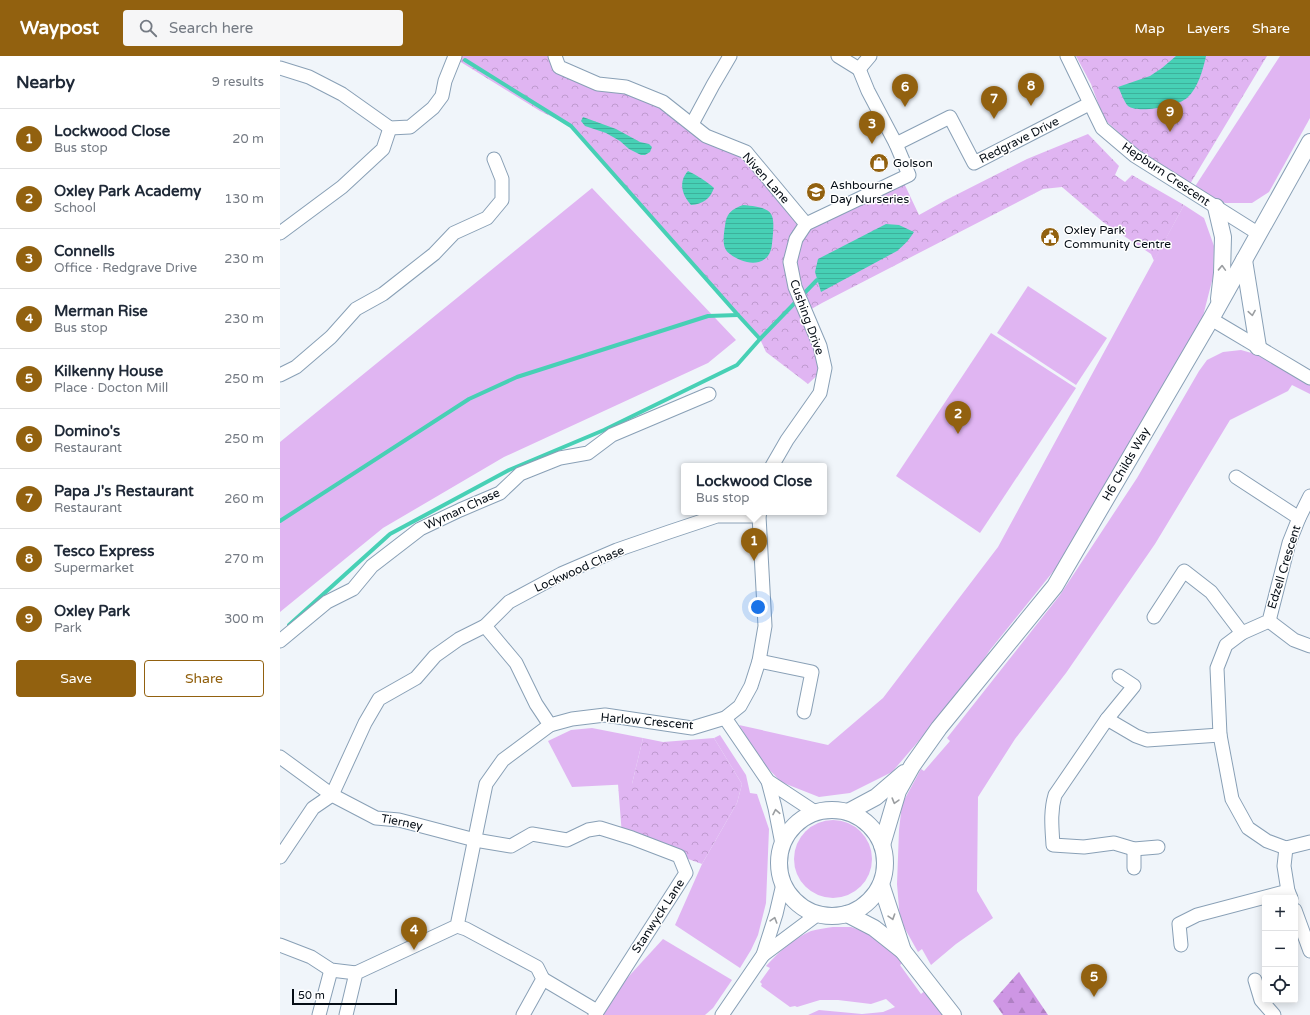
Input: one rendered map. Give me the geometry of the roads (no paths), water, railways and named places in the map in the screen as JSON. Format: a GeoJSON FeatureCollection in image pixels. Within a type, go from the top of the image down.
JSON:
{"type":"FeatureCollection","features":[{"type":"Feature","properties":{"kind":"street"},"geometry":{"type":"LineString","coordinates":[[280,68],[309,77],[342,94],[390,128],[410,127],[433,108],[442,96],[445,80],[455,56]]}},
{"type":"Feature","properties":{"kind":"street","name":"Niven Lane"},"geometry":{"type":"LineString","coordinates":[[555,56],[559,67],[598,84],[626,87],[663,102],[706,136],[746,152],[806,224]]}},
{"type":"Feature","properties":{"kind":"street"},"geometry":{"type":"LineString","coordinates":[[692,124],[730,56]]}},
{"type":"Feature","properties":{"kind":"street"},"geometry":{"type":"LineString","coordinates":[[806,224],[909,175],[896,144],[868,91],[859,69],[838,56]]}},
{"type":"Feature","properties":{"kind":"street"},"geometry":{"type":"LineString","coordinates":[[859,69],[870,56]]}},
{"type":"Feature","properties":{"kind":"street","name":"Hepburn Crescent"},"geometry":{"type":"LineString","coordinates":[[1067,56],[1102,128],[1135,156],[1259,234]]}},
{"type":"Feature","properties":{"kind":"street","name":"Redgrave Drive"},"geometry":{"type":"LineString","coordinates":[[896,144],[950,117],[974,163],[1090,104]]}},
{"type":"Feature","properties":{"kind":"street"},"geometry":{"type":"LineString","coordinates":[[280,233],[342,187],[383,149],[390,128]]}},
{"type":"Feature","properties":{"kind":"street","name":"H6 Childs Way"},"geometry":{"type":"LineString","coordinates":[[882,845],[898,791],[912,766],[939,728],[1055,586],[1215,313],[1310,142]]}},
{"type":"Feature","properties":{"kind":"street"},"geometry":{"type":"LineString","coordinates":[[280,375],[296,367],[331,337],[356,309],[383,294],[434,254],[454,233],[487,218],[502,200],[502,179],[494,159]]}},
{"type":"Feature","properties":{"kind":"street"},"geometry":{"type":"LineString","coordinates":[[1216,207],[1223,237],[1222,273],[1215,313],[1258,347],[1310,378]]}},
{"type":"Feature","properties":{"kind":"street","name":"Cushing Drive"},"geometry":{"type":"LineString","coordinates":[[774,463],[787,440],[820,393],[825,368],[820,346],[795,287],[790,262],[796,239],[806,224]]}},
{"type":"Feature","properties":{"kind":"street"},"geometry":{"type":"LineString","coordinates":[[1244,260],[1258,347]]}},
{"type":"Feature","properties":{"kind":"street","name":"Wyman Chase"},"geometry":{"type":"LineString","coordinates":[[280,641],[327,602],[353,589],[372,566],[420,529],[500,493],[520,474],[560,458],[588,453],[612,435],[709,394]]}},
{"type":"Feature","properties":{"kind":"street"},"geometry":{"type":"LineString","coordinates":[[1236,477],[1299,518]]}},
{"type":"Feature","properties":{"kind":"street","name":"Edzell Crescent"},"geometry":{"type":"LineString","coordinates":[[1286,848],[1267,841],[1248,828],[1232,799],[1220,735],[1217,668],[1226,645],[1242,633],[1269,621],[1289,543],[1310,496]]}},
{"type":"Feature","properties":{"kind":"street","name":"Lockwood Chase"},"geometry":{"type":"LineString","coordinates":[[332,795],[365,723],[379,699],[416,678],[435,656],[459,639],[485,626],[509,602],[561,574],[617,550],[717,516],[738,515]]}},
{"type":"Feature","properties":{"kind":"street","name":"Harlow Crescent"},"geometry":{"type":"LineString","coordinates":[[457,926],[486,784],[503,760],[550,725],[572,719],[605,715],[692,728],[724,718],[740,706],[751,686],[759,661],[765,626],[759,515]]}},
{"type":"Feature","properties":{"kind":"street"},"geometry":{"type":"LineString","coordinates":[[1154,617],[1184,571],[1211,592],[1242,633]]}},
{"type":"Feature","properties":{"kind":"street"},"geometry":{"type":"LineString","coordinates":[[1269,621],[1294,640],[1310,646]]}},
{"type":"Feature","properties":{"kind":"street"},"geometry":{"type":"LineString","coordinates":[[485,626],[516,663],[536,704],[550,725]]}},
{"type":"Feature","properties":{"kind":"street"},"geometry":{"type":"LineString","coordinates":[[759,661],[812,672],[804,712]]}},
{"type":"Feature","properties":{"kind":"street"},"geometry":{"type":"LineString","coordinates":[[1119,676],[1134,686],[1107,719],[1055,795],[1051,819],[1053,846],[1084,847],[1114,843],[1134,849],[1158,847]]}},
{"type":"Feature","properties":{"kind":"street"},"geometry":{"type":"LineString","coordinates":[[724,718],[768,781],[782,844]]}},
{"type":"Feature","properties":{"kind":"street"},"geometry":{"type":"LineString","coordinates":[[1107,719],[1136,736],[1147,740],[1220,735]]}},
{"type":"Feature","properties":{"kind":"street"},"geometry":{"type":"LineString","coordinates":[[280,757],[332,795],[313,808],[280,857]]}},
{"type":"Feature","properties":{"kind":"street","name":"H6 Childs Way"},"geometry":{"type":"LineString","coordinates":[[848,812],[876,797],[912,766]]}},
{"type":"Feature","properties":{"kind":"street"},"geometry":{"type":"LineString","coordinates":[[768,781],[815,812]]}},
{"type":"Feature","properties":{"kind":"street","name":"Tierney"},"geometry":{"type":"LineString","coordinates":[[332,795],[376,818],[398,820],[475,840]]}},
{"type":"Feature","properties":{"kind":"street"},"geometry":{"type":"LineString","coordinates":[[831,810],[848,812],[863,819],[875,831],[882,845],[885,858],[885,871],[881,884],[873,897],[861,907],[847,914],[833,916],[818,914],[804,908],[792,898],[783,884],[779,871],[779,857],[782,844],[790,830],[801,820],[815,812],[831,810]]}},
{"type":"Feature","properties":{"kind":"street","name":"Stanwyck Lane"},"geometry":{"type":"LineString","coordinates":[[475,840],[511,846],[532,834],[567,840],[588,830],[600,828],[632,838],[679,856],[686,873],[596,1013]]}},
{"type":"Feature","properties":{"kind":"street"},"geometry":{"type":"LineString","coordinates":[[1289,895],[1284,866],[1286,848],[1310,842]]}},
{"type":"Feature","properties":{"kind":"street"},"geometry":{"type":"LineString","coordinates":[[1134,849],[1134,868]]}},
{"type":"Feature","properties":{"kind":"street"},"geometry":{"type":"LineString","coordinates":[[722,1015],[760,959],[776,914],[783,884]]}},
{"type":"Feature","properties":{"kind":"street"},"geometry":{"type":"LineString","coordinates":[[881,884],[903,951]]}},
{"type":"Feature","properties":{"kind":"street"},"geometry":{"type":"LineString","coordinates":[[1181,945],[1179,924],[1198,915],[1262,901]]}},
{"type":"Feature","properties":{"kind":"street"},"geometry":{"type":"LineString","coordinates":[[760,959],[818,914]]}},
{"type":"Feature","properties":{"kind":"street"},"geometry":{"type":"LineString","coordinates":[[847,914],[874,928],[903,951],[952,1015]]}},
{"type":"Feature","properties":{"kind":"street"},"geometry":{"type":"LineString","coordinates":[[1298,918],[1310,952]]}},
{"type":"Feature","properties":{"kind":"street"},"geometry":{"type":"LineString","coordinates":[[280,945],[311,957],[331,970],[356,973],[457,926],[466,929],[537,967],[543,979],[596,1013]]}},
{"type":"Feature","properties":{"kind":"street"},"geometry":{"type":"LineString","coordinates":[[319,1015],[331,970]]}},
{"type":"Feature","properties":{"kind":"street"},"geometry":{"type":"LineString","coordinates":[[346,1015],[356,973]]}},
{"type":"Feature","properties":{"kind":"street"},"geometry":{"type":"LineString","coordinates":[[523,1015],[543,979]]}},
{"type":"Feature","properties":{"kind":"street"},"geometry":{"type":"LineString","coordinates":[[1255,980],[1261,1000],[1274,1015]]}},
{"type":"Feature","properties":{"kind":"waterway"},"geometry":{"type":"LineString","coordinates":[[465,60],[571,126],[760,339]]}},
{"type":"Feature","properties":{"kind":"waterway"},"geometry":{"type":"LineString","coordinates":[[289,625],[390,534],[509,470],[604,430],[737,365],[817,280]]}},
{"type":"Feature","properties":{"kind":"waterway"},"geometry":{"type":"LineString","coordinates":[[280,521],[469,399],[517,377],[708,316],[738,315]]}},
{"type":"Feature","properties":{"kind":"place","name":"Tesco Express"},"geometry":{"type":"Point","coordinates":[1031,106]}},
{"type":"Feature","properties":{"kind":"place","name":"Domino's"},"geometry":{"type":"Point","coordinates":[905,107]}},
{"type":"Feature","properties":{"kind":"place","name":"Papa J's Restaurant"},"geometry":{"type":"Point","coordinates":[994,119]}},
{"type":"Feature","properties":{"kind":"place","name":"Oxley Park"},"geometry":{"type":"Point","coordinates":[1170,132]}},
{"type":"Feature","properties":{"kind":"place","name":"Connells"},"geometry":{"type":"Point","coordinates":[872,144]}},
{"type":"Feature","properties":{"kind":"place","name":"Golson"},"geometry":{"type":"Point","coordinates":[879,163]}},
{"type":"Feature","properties":{"kind":"place","name":"Ashbourne Day Nurseries"},"geometry":{"type":"Point","coordinates":[816,192]}},
{"type":"Feature","properties":{"kind":"place","name":"Oxley Park Community Centre"},"geometry":{"type":"Point","coordinates":[1050,237]}},
{"type":"Feature","properties":{"kind":"place","name":"Oxley Park Academy"},"geometry":{"type":"Point","coordinates":[958,434]}},
{"type":"Feature","properties":{"kind":"place","name":"Lockwood Close"},"geometry":{"type":"Point","coordinates":[754,561]}},
{"type":"Feature","properties":{"kind":"place","name":"Merman Rise"},"geometry":{"type":"Point","coordinates":[414,950]}},
{"type":"Feature","properties":{"kind":"place","name":"Kilkenny House"},"geometry":{"type":"Point","coordinates":[1094,997]}}]}
